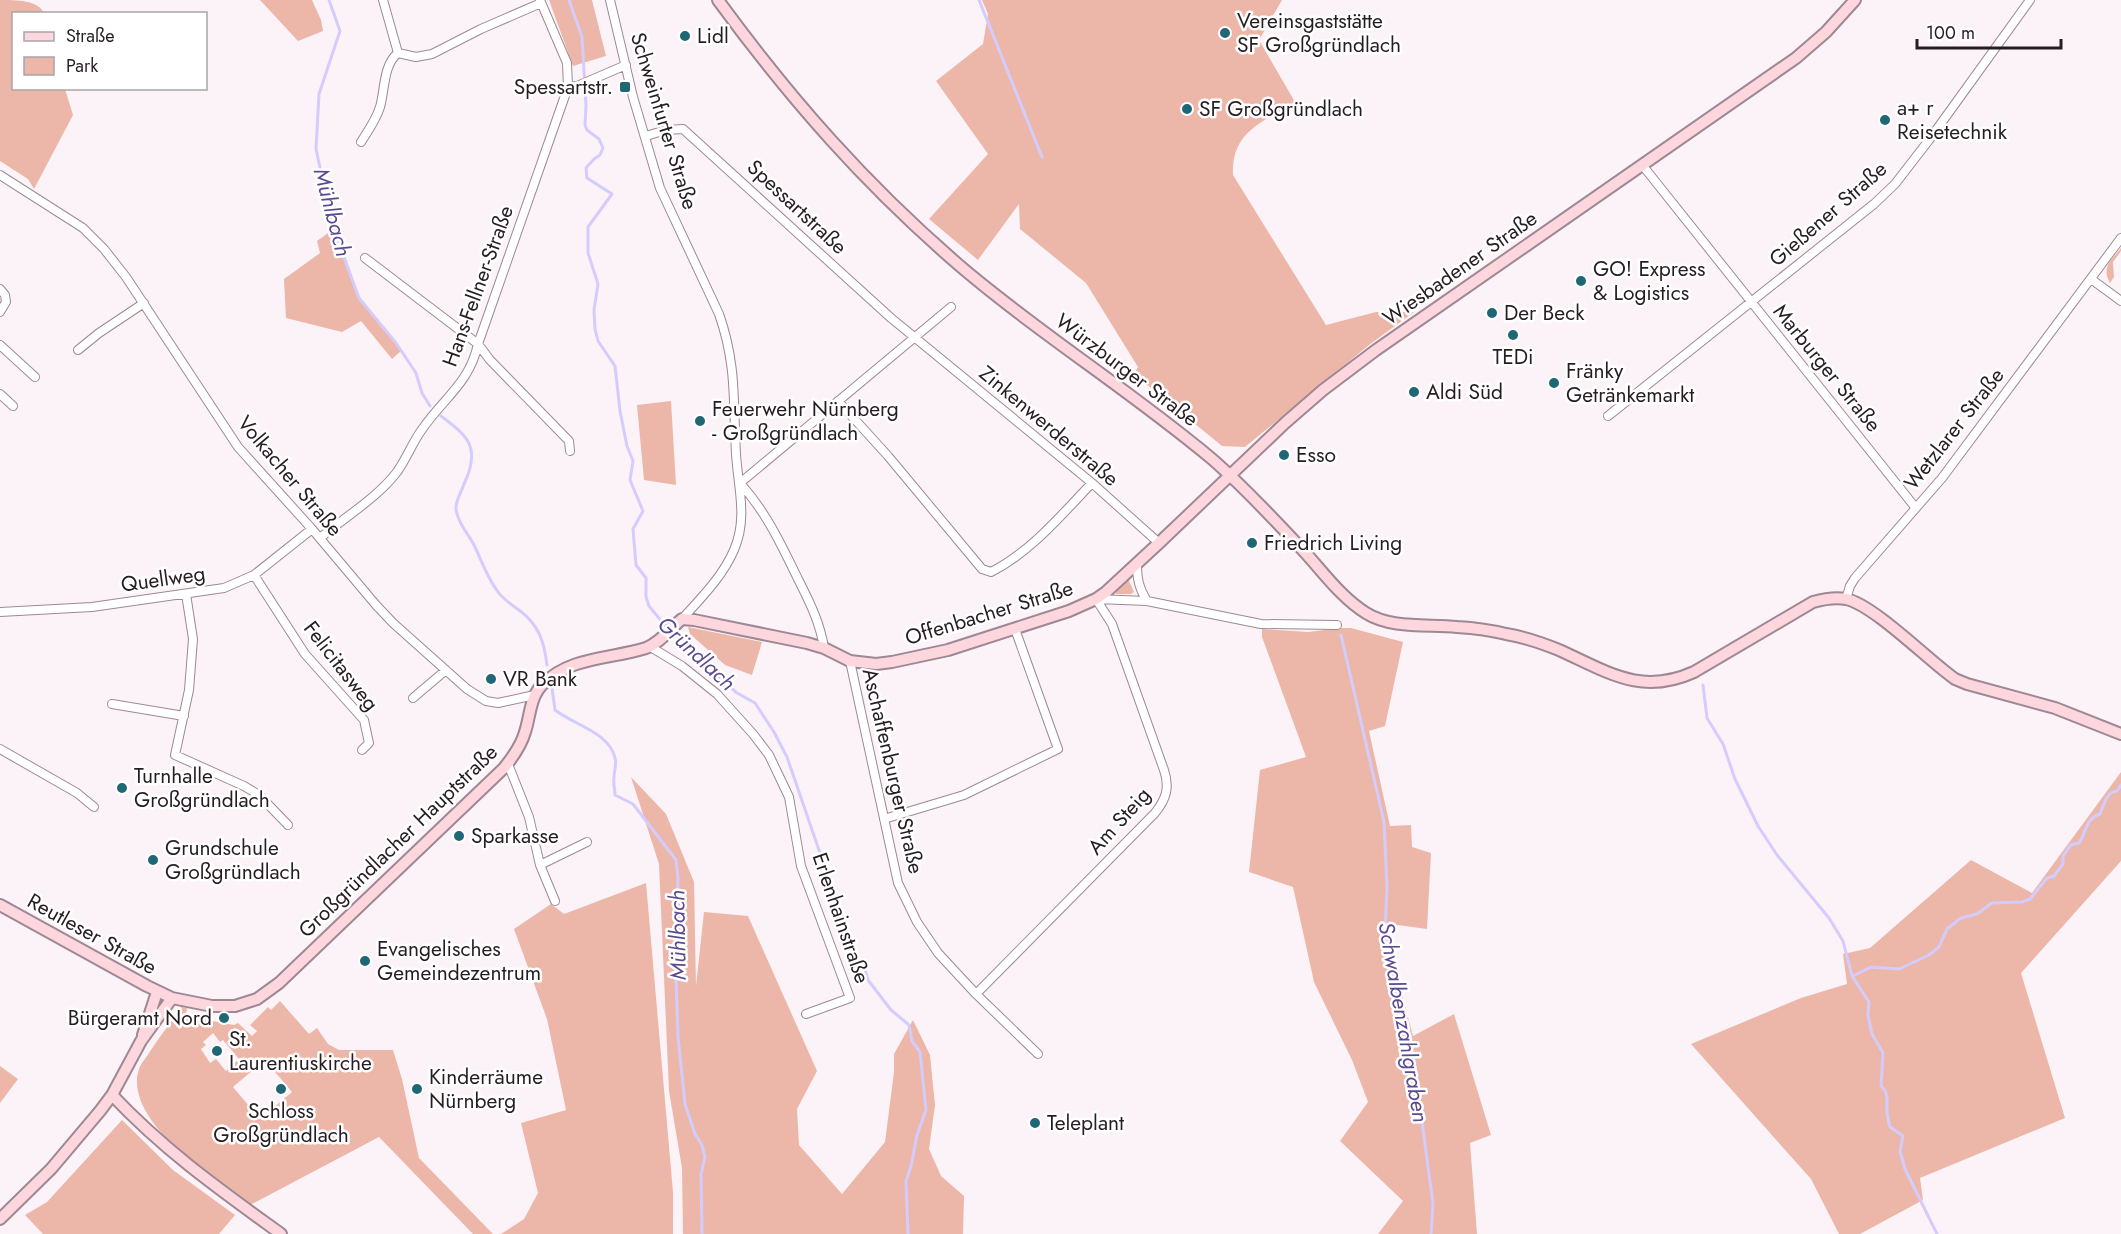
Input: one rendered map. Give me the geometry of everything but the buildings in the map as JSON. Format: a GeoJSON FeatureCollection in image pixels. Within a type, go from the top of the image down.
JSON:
{"type":"FeatureCollection","features":[{"type":"Feature","properties":{"kind":"main road","name":"Würzburger Straße"},"geometry":{"type":"LineString","coordinates":[[718,0],[759,56],[811,120],[897,209],[961,266],[1024,317],[1170,425],[1230,476],[1299,545],[1347,598],[1366,613],[1383,620],[1401,623],[1479,629],[1512,635],[1535,641],[1619,678],[1649,683],[1678,679],[1712,662],[1814,602],[1829,598],[1846,599]]}},
{"type":"Feature","properties":{"kind":"main road","name":"Wiesbadener Straße"},"geometry":{"type":"LineString","coordinates":[[1106,592],[1249,456],[1323,390],[1376,350],[1796,58],[1826,32],[1855,0]]}},
{"type":"Feature","properties":{"kind":"main road","name":"Offenbacher Straße"},"geometry":{"type":"LineString","coordinates":[[680,621],[705,622],[824,648],[850,660],[876,664],[948,650],[1080,607],[1106,592]]}},
{"type":"Feature","properties":{"kind":"main road"},"geometry":{"type":"LineString","coordinates":[[1846,599],[1868,610],[1955,679],[2055,708],[2121,734]]}},
{"type":"Feature","properties":{"kind":"main road"},"geometry":{"type":"LineString","coordinates":[[535,695],[547,680],[582,662],[653,644],[680,621]]}},
{"type":"Feature","properties":{"kind":"main road","name":"Großgründlacher Hauptstraße"},"geometry":{"type":"LineString","coordinates":[[165,995],[201,1005],[229,1007],[249,1003],[268,992],[508,764],[518,750],[524,735],[535,695]]}},
{"type":"Feature","properties":{"kind":"main road","name":"Reutleser Straße"},"geometry":{"type":"LineString","coordinates":[[0,905],[165,995]]}},
{"type":"Feature","properties":{"kind":"main road"},"geometry":{"type":"LineString","coordinates":[[141,1041],[165,995]]}},
{"type":"Feature","properties":{"kind":"main road"},"geometry":{"type":"LineString","coordinates":[[0,1219],[56,1164],[112,1095],[165,995]]}},
{"type":"Feature","properties":{"kind":"main road"},"geometry":{"type":"LineString","coordinates":[[112,1095],[176,1156],[217,1189],[281,1234]]}},
{"type":"Feature","properties":{"kind":"street"},"geometry":{"type":"LineString","coordinates":[[383,0],[398,53]]}},
{"type":"Feature","properties":{"kind":"street","name":"Schweinfurter Straße"},"geometry":{"type":"LineString","coordinates":[[610,0],[633,97],[665,202],[713,298],[727,336],[734,374],[736,457],[742,503],[739,536],[734,550],[704,595],[680,621]]}},
{"type":"Feature","properties":{"kind":"street","name":"Gießener Straße"},"geometry":{"type":"LineString","coordinates":[[1608,416],[1874,204],[1895,184],[2030,0]]}},
{"type":"Feature","properties":{"kind":"street"},"geometry":{"type":"LineString","coordinates":[[398,53],[416,57],[432,54],[540,1]]}},
{"type":"Feature","properties":{"kind":"street","name":"Hans-Fellner-Straße"},"geometry":{"type":"LineString","coordinates":[[320,538],[356,512],[398,471],[422,428],[462,383],[474,361],[568,87],[567,63],[540,1]]}},
{"type":"Feature","properties":{"kind":"street"},"geometry":{"type":"LineString","coordinates":[[361,142],[374,122],[380,107],[388,68],[393,57],[398,53]]}},
{"type":"Feature","properties":{"kind":"street"},"geometry":{"type":"LineString","coordinates":[[568,87],[577,86],[626,65]]}},
{"type":"Feature","properties":{"kind":"street","name":"Spessartstraße"},"geometry":{"type":"LineString","coordinates":[[646,136],[666,130],[682,129],[915,338]]}},
{"type":"Feature","properties":{"kind":"street","name":"Marburger Straße"},"geometry":{"type":"LineString","coordinates":[[1643,166],[1916,507]]}},
{"type":"Feature","properties":{"kind":"street","name":"Volkacher Straße"},"geometry":{"type":"LineString","coordinates":[[0,175],[82,228],[104,249],[144,303],[237,447],[320,538],[381,611],[477,696],[491,703],[535,695]]}},
{"type":"Feature","properties":{"kind":"street","name":"Wetzlarer Straße"},"geometry":{"type":"LineString","coordinates":[[1846,599],[1855,578],[1942,478],[2121,238]]}},
{"type":"Feature","properties":{"kind":"street"},"geometry":{"type":"LineString","coordinates":[[365,258],[478,344],[490,360],[569,441],[570,451]]}},
{"type":"Feature","properties":{"kind":"street"},"geometry":{"type":"LineString","coordinates":[[2091,279],[2121,301]]}},
{"type":"Feature","properties":{"kind":"street"},"geometry":{"type":"LineString","coordinates":[[0,289],[5,295],[6,302],[0,312]]}},
{"type":"Feature","properties":{"kind":"street"},"geometry":{"type":"LineString","coordinates":[[78,350],[144,303]]}},
{"type":"Feature","properties":{"kind":"street"},"geometry":{"type":"LineString","coordinates":[[824,648],[820,625],[778,537],[754,499],[740,483],[951,307]]}},
{"type":"Feature","properties":{"kind":"street","name":"Zinkenwerderstraße"},"geometry":{"type":"LineString","coordinates":[[915,338],[1092,483],[1159,543]]}},
{"type":"Feature","properties":{"kind":"street"},"geometry":{"type":"LineString","coordinates":[[0,345],[35,377]]}},
{"type":"Feature","properties":{"kind":"street"},"geometry":{"type":"LineString","coordinates":[[0,394],[13,406]]}},
{"type":"Feature","properties":{"kind":"street"},"geometry":{"type":"LineString","coordinates":[[837,401],[888,456],[982,569],[992,572],[1001,568],[1042,535],[1092,483]]}},
{"type":"Feature","properties":{"kind":"street"},"geometry":{"type":"LineString","coordinates":[[742,503],[747,499],[754,499]]}},
{"type":"Feature","properties":{"kind":"street","name":"Quellweg"},"geometry":{"type":"LineString","coordinates":[[0,612],[92,607],[224,588],[254,575],[312,529]]}},
{"type":"Feature","properties":{"kind":"street"},"geometry":{"type":"LineString","coordinates":[[1137,564],[1139,588],[1147,601]]}},
{"type":"Feature","properties":{"kind":"street","name":"Felicitasweg"},"geometry":{"type":"LineString","coordinates":[[254,575],[304,654],[364,720],[369,743],[362,750]]}},
{"type":"Feature","properties":{"kind":"street"},"geometry":{"type":"LineString","coordinates":[[186,594],[193,639],[189,690],[175,755],[260,795],[288,825]]}},
{"type":"Feature","properties":{"kind":"street","name":"Offenbacher Straße"},"geometry":{"type":"LineString","coordinates":[[1096,599],[1147,601],[1261,624],[1337,625]]}},
{"type":"Feature","properties":{"kind":"street","name":"Am Steig"},"geometry":{"type":"LineString","coordinates":[[976,994],[1155,813],[1166,796],[1167,780],[1164,770],[1112,624],[1096,599]]}},
{"type":"Feature","properties":{"kind":"street"},"geometry":{"type":"LineString","coordinates":[[884,819],[977,789],[1058,748],[1015,629]]}},
{"type":"Feature","properties":{"kind":"street","name":"Erlenhainstraße"},"geometry":{"type":"LineString","coordinates":[[653,644],[717,694],[753,734],[769,755],[789,797],[801,866],[850,998],[806,1014]]}},
{"type":"Feature","properties":{"kind":"street","name":"Aschaffenburger Straße"},"geometry":{"type":"LineString","coordinates":[[850,660],[898,883],[917,922],[938,953],[976,994],[1038,1054]]}},
{"type":"Feature","properties":{"kind":"street"},"geometry":{"type":"LineString","coordinates":[[413,698],[446,670]]}},
{"type":"Feature","properties":{"kind":"street"},"geometry":{"type":"LineString","coordinates":[[112,704],[184,716]]}},
{"type":"Feature","properties":{"kind":"street"},"geometry":{"type":"LineString","coordinates":[[0,749],[77,793],[94,807]]}},
{"type":"Feature","properties":{"kind":"street"},"geometry":{"type":"LineString","coordinates":[[508,764],[529,817],[540,865],[555,901]]}},
{"type":"Feature","properties":{"kind":"street"},"geometry":{"type":"LineString","coordinates":[[540,865],[587,842]]}},
{"type":"Feature","properties":{"kind":"green space"},"geometry":{"type":"Polygon","coordinates":[[[0,0],[20,1],[37,5],[43,12],[12,12],[12,90],[65,90],[73,115],[34,189],[28,179],[0,161],[0,0]]]}},
{"type":"Feature","properties":{"kind":"green space"},"geometry":{"type":"Polygon","coordinates":[[[260,0],[312,0],[323,31],[298,41],[260,0]]]}},
{"type":"Feature","properties":{"kind":"green space"},"geometry":{"type":"Polygon","coordinates":[[[549,0],[592,0],[606,56],[573,66],[549,0]]]}},
{"type":"Feature","properties":{"kind":"green space"},"geometry":{"type":"Polygon","coordinates":[[[982,0],[1282,0],[1259,40],[1295,102],[1261,122],[1243,138],[1237,148],[1233,175],[1326,325],[1376,312],[1414,312],[1369,345],[1245,447],[1222,446],[1134,374],[1138,367],[1086,283],[1020,229],[1019,204],[978,260],[929,219],[988,154],[936,81],[983,44],[988,14],[982,0]]]}},
{"type":"Feature","properties":{"kind":"green space"},"geometry":{"type":"Polygon","coordinates":[[[335,228],[360,298],[401,351],[392,359],[361,321],[342,332],[286,318],[284,279],[320,253],[317,241],[335,228]]]}},
{"type":"Feature","properties":{"kind":"green space"},"geometry":{"type":"Polygon","coordinates":[[[2121,248],[2113,262],[2114,277],[2110,283],[2107,268],[2121,248]]]}},
{"type":"Feature","properties":{"kind":"green space"},"geometry":{"type":"Polygon","coordinates":[[[671,401],[676,485],[644,480],[637,405],[671,401]]]}},
{"type":"Feature","properties":{"kind":"green space"},"geometry":{"type":"Polygon","coordinates":[[[1128,579],[1134,592],[1116,594],[1115,590],[1128,579]]]}},
{"type":"Feature","properties":{"kind":"green space"},"geometry":{"type":"Polygon","coordinates":[[[688,627],[762,642],[752,675],[725,665],[690,634],[688,627]]]}},
{"type":"Feature","properties":{"kind":"green space"},"geometry":{"type":"Polygon","coordinates":[[[1351,628],[1403,642],[1385,726],[1369,731],[1390,826],[1411,825],[1412,847],[1431,853],[1427,929],[1383,923],[1413,1036],[1454,1014],[1491,1135],[1470,1143],[1477,1234],[1378,1234],[1403,1201],[1340,1141],[1368,1102],[1352,1060],[1314,982],[1293,887],[1249,872],[1260,770],[1306,757],[1262,637],[1262,629],[1308,632],[1351,628]]]}},
{"type":"Feature","properties":{"kind":"green space"},"geometry":{"type":"Polygon","coordinates":[[[2121,772],[2121,861],[2021,973],[2065,1118],[1920,1178],[1923,1200],[1860,1234],[1839,1234],[1811,1179],[1691,1044],[1801,998],[1847,984],[1843,954],[1870,948],[1971,860],[2032,893],[2121,772]]]}},
{"type":"Feature","properties":{"kind":"green space"},"geometry":{"type":"Polygon","coordinates":[[[631,777],[666,814],[694,882],[696,986],[704,912],[748,916],[817,1071],[797,1109],[799,1145],[842,1194],[885,1142],[894,1072],[894,1054],[913,1020],[930,1055],[935,1105],[929,1149],[941,1176],[964,1196],[963,1234],[683,1234],[682,1168],[669,1091],[659,864],[631,777]]]}},
{"type":"Feature","properties":{"kind":"green space"},"geometry":{"type":"Polygon","coordinates":[[[646,883],[673,1192],[673,1234],[501,1234],[524,1219],[538,1193],[521,1123],[566,1110],[547,1019],[514,929],[551,904],[564,914],[646,883]]]}},
{"type":"Feature","properties":{"kind":"green space"},"geometry":{"type":"Polygon","coordinates":[[[280,1001],[309,1034],[317,1028],[328,1044],[339,1050],[393,1050],[402,1079],[419,1158],[493,1234],[473,1234],[379,1137],[250,1205],[195,1165],[175,1147],[157,1128],[144,1108],[137,1089],[139,1069],[157,1041],[181,1007],[187,1008],[186,1016],[234,1025],[238,1023],[252,1036],[257,1031],[250,1025],[268,1007],[271,1010],[280,1001]],[[213,1033],[203,1042],[206,1045],[201,1049],[210,1063],[216,1059],[226,1071],[239,1059],[223,1040],[220,1042],[213,1033]],[[265,1060],[233,1087],[260,1119],[292,1092],[265,1060]]]}},
{"type":"Feature","properties":{"kind":"green space"},"geometry":{"type":"Polygon","coordinates":[[[0,1066],[18,1079],[0,1103],[0,1066]]]}},
{"type":"Feature","properties":{"kind":"green space"},"geometry":{"type":"Polygon","coordinates":[[[122,1120],[173,1170],[235,1215],[219,1234],[43,1234],[25,1215],[47,1202],[122,1120]]]}},
{"type":"Feature","properties":{"kind":"waterway","name":"Mühlbach"},"geometry":{"type":"LineString","coordinates":[[329,0],[340,31],[319,94],[316,149],[333,228],[359,298],[396,343],[416,373],[422,393],[430,406]]}},
{"type":"Feature","properties":{"kind":"waterway","name":"Gründlach"},"geometry":{"type":"LineString","coordinates":[[569,0],[582,37],[585,125],[587,130],[599,139],[603,148],[600,155],[586,168],[587,178],[612,194],[588,227],[588,253],[598,284],[594,310],[595,329],[598,341],[615,366],[620,411],[627,446],[633,461],[630,480],[643,511],[633,529],[636,565],[646,578],[646,597],[649,606],[668,629]]}},
{"type":"Feature","properties":{"kind":"waterway"},"geometry":{"type":"LineString","coordinates":[[979,0],[1042,157]]}},
{"type":"Feature","properties":{"kind":"waterway","name":"Mühlbach"},"geometry":{"type":"LineString","coordinates":[[441,416],[459,430],[472,452],[469,472],[456,503],[459,521],[473,542],[498,592],[526,616],[536,628],[542,641],[547,665]]}},
{"type":"Feature","properties":{"kind":"waterway","name":"Gründlach"},"geometry":{"type":"LineString","coordinates":[[672,634],[709,664],[737,693],[755,703],[774,732],[787,757],[844,923],[851,952],[864,966],[868,980],[891,1010],[909,1025],[912,1041],[920,1052],[926,1110],[917,1135],[906,1181],[908,1234]]}},
{"type":"Feature","properties":{"kind":"waterway","name":"Schwalbenzahlgraben"},"geometry":{"type":"LineString","coordinates":[[1341,635],[1384,822],[1387,888],[1385,930],[1395,981],[1411,1039],[1433,1204],[1431,1234]]}},
{"type":"Feature","properties":{"kind":"waterway"},"geometry":{"type":"LineString","coordinates":[[1703,685],[1707,718],[1723,744],[1735,779],[1758,826],[1777,855],[1829,918],[1843,941],[1852,976],[1869,1002],[1868,1015],[1872,1034],[1883,1053],[1881,1086],[1887,1095],[1890,1127],[1903,1136],[1900,1151],[1905,1169],[1937,1234]]}},
{"type":"Feature","properties":{"kind":"waterway","name":"Mühlbach"},"geometry":{"type":"LineString","coordinates":[[552,688],[555,710],[606,742],[616,760],[615,795],[633,804],[676,860],[678,877],[676,979],[678,1037],[685,1104],[705,1157],[701,1174],[702,1234]]}},
{"type":"Feature","properties":{"kind":"waterway"},"geometry":{"type":"LineString","coordinates":[[1853,976],[1871,967],[1899,969],[1929,955],[1939,947],[1947,929],[1961,918],[1977,914],[1992,903],[2022,902],[2030,899],[2047,878],[2054,876],[2063,864],[2063,856],[2071,845],[2079,843],[2089,822],[2100,814],[2108,796],[2117,791],[2121,785]]}},
{"type":"Feature","properties":{"kind":"place","name":"Vereinsgaststätte SF Großgründlach"},"geometry":{"type":"Point","coordinates":[1225,33]}},
{"type":"Feature","properties":{"kind":"place","name":"Lidl"},"geometry":{"type":"Point","coordinates":[685,36]}},
{"type":"Feature","properties":{"kind":"place","name":"Spessartstr."},"geometry":{"type":"Point","coordinates":[625,87]}},
{"type":"Feature","properties":{"kind":"place","name":"SF Großgründlach"},"geometry":{"type":"Point","coordinates":[1187,109]}},
{"type":"Feature","properties":{"kind":"place","name":"a+ r Reisetechnik"},"geometry":{"type":"Point","coordinates":[1885,120]}},
{"type":"Feature","properties":{"kind":"place","name":"GO! Express & Logistics"},"geometry":{"type":"Point","coordinates":[1581,281]}},
{"type":"Feature","properties":{"kind":"place","name":"Der Beck"},"geometry":{"type":"Point","coordinates":[1492,313]}},
{"type":"Feature","properties":{"kind":"place","name":"TEDi"},"geometry":{"type":"Point","coordinates":[1513,335]}},
{"type":"Feature","properties":{"kind":"place","name":"Fränky Getränkemarkt"},"geometry":{"type":"Point","coordinates":[1554,383]}},
{"type":"Feature","properties":{"kind":"place","name":"Aldi Süd"},"geometry":{"type":"Point","coordinates":[1414,392]}},
{"type":"Feature","properties":{"kind":"place","name":"Feuerwehr Nürnberg - Großgründlach"},"geometry":{"type":"Point","coordinates":[700,421]}},
{"type":"Feature","properties":{"kind":"place","name":"Esso"},"geometry":{"type":"Point","coordinates":[1284,455]}},
{"type":"Feature","properties":{"kind":"place","name":"Friedrich Living"},"geometry":{"type":"Point","coordinates":[1252,543]}},
{"type":"Feature","properties":{"kind":"place","name":"VR Bank"},"geometry":{"type":"Point","coordinates":[491,679]}},
{"type":"Feature","properties":{"kind":"place","name":"Turnhalle Großgründlach"},"geometry":{"type":"Point","coordinates":[122,788]}},
{"type":"Feature","properties":{"kind":"place","name":"Sparkasse"},"geometry":{"type":"Point","coordinates":[459,836]}},
{"type":"Feature","properties":{"kind":"place","name":"Grundschule Großgründlach"},"geometry":{"type":"Point","coordinates":[153,860]}},
{"type":"Feature","properties":{"kind":"place","name":"Evangelisches Gemeindezentrum"},"geometry":{"type":"Point","coordinates":[365,961]}},
{"type":"Feature","properties":{"kind":"place","name":"Bürgeramt Nord"},"geometry":{"type":"Point","coordinates":[224,1018]}},
{"type":"Feature","properties":{"kind":"place","name":"St. Laurentiuskirche"},"geometry":{"type":"Point","coordinates":[217,1051]}},
{"type":"Feature","properties":{"kind":"place","name":"Schloss Großgründlach"},"geometry":{"type":"Point","coordinates":[281,1089]}},
{"type":"Feature","properties":{"kind":"place","name":"Kinderräume Nürnberg"},"geometry":{"type":"Point","coordinates":[417,1089]}},
{"type":"Feature","properties":{"kind":"place","name":"Teleplant"},"geometry":{"type":"Point","coordinates":[1035,1123]}}]}
